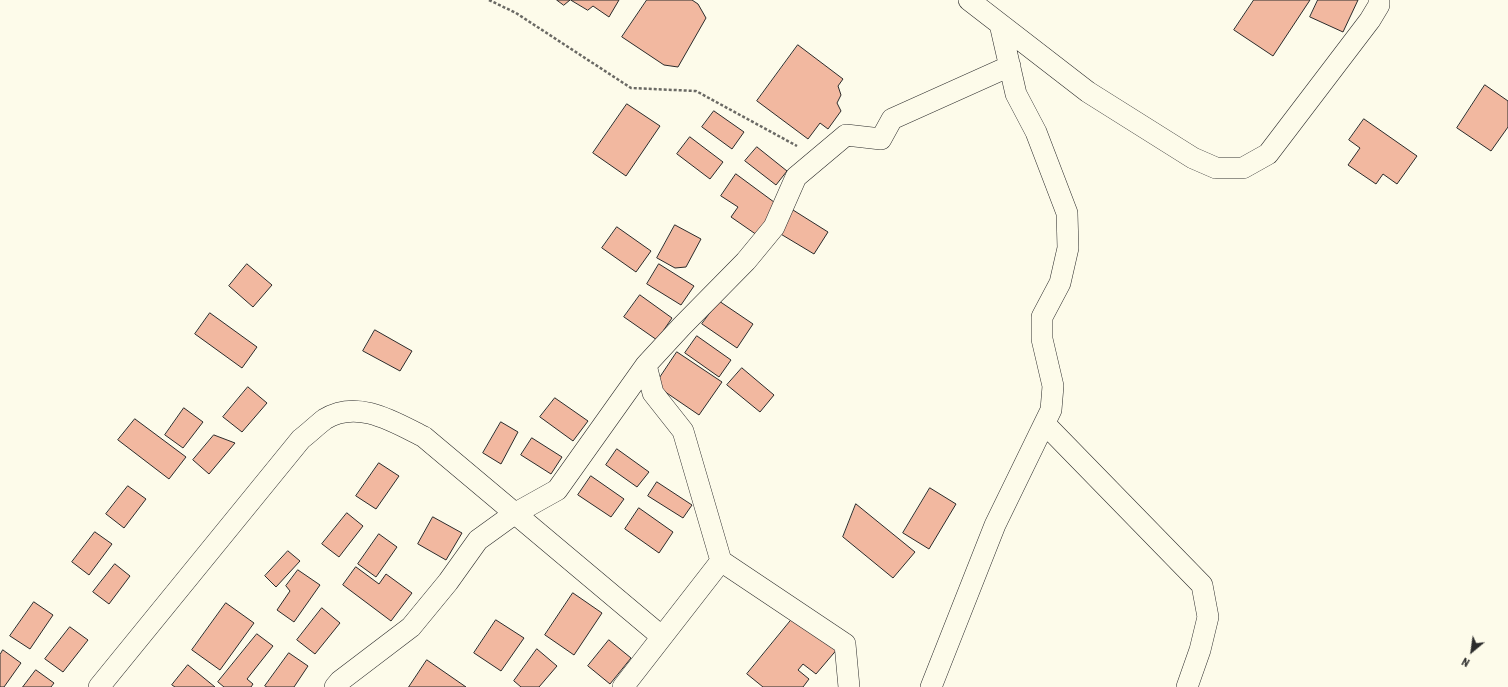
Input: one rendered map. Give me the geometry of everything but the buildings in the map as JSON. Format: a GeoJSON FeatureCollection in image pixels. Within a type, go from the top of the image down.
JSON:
{"type":"FeatureCollection","features":[{"type":"Feature","properties":{"kind":"street"},"geometry":{"type":"LineString","coordinates":[[969,0],[1088,92],[1193,158],[1216,168],[1243,168],[1268,154],[1370,20],[1379,5],[1379,0]]}},
{"type":"Feature","properties":{"kind":"street"},"geometry":{"type":"LineString","coordinates":[[931,687],[995,525],[1051,410],[1053,386],[1042,339],[1042,317],[1060,283],[1068,248],[1067,213],[1036,132],[1016,94],[1000,24]]}},
{"type":"Feature","properties":{"kind":"street"},"geometry":{"type":"LineString","coordinates":[[335,687],[340,680],[411,627],[448,582],[478,540],[514,514],[557,490],[646,365],[746,261],[774,227],[796,176],[846,135],[882,139],[892,119],[1010,66]]}},
{"type":"Feature","properties":{"kind":"street"},"geometry":{"type":"LineString","coordinates":[[646,365],[653,393],[683,431],[721,560],[845,644],[849,687]]}},
{"type":"Feature","properties":{"kind":"street"},"geometry":{"type":"LineString","coordinates":[[101,686],[301,439],[326,419],[347,411],[365,412],[391,420],[424,437],[661,636]]}},
{"type":"Feature","properties":{"kind":"street"},"geometry":{"type":"LineString","coordinates":[[1045,424],[1202,585],[1208,617],[1200,650],[1187,687]]}},
{"type":"Feature","properties":{"kind":"street"},"geometry":{"type":"LineString","coordinates":[[623,687],[721,560]]}},
{"type":"Feature","properties":{"kind":"path"},"geometry":{"type":"LineString","coordinates":[[488,0],[516,13],[631,88],[696,91],[819,158]]}}]}
